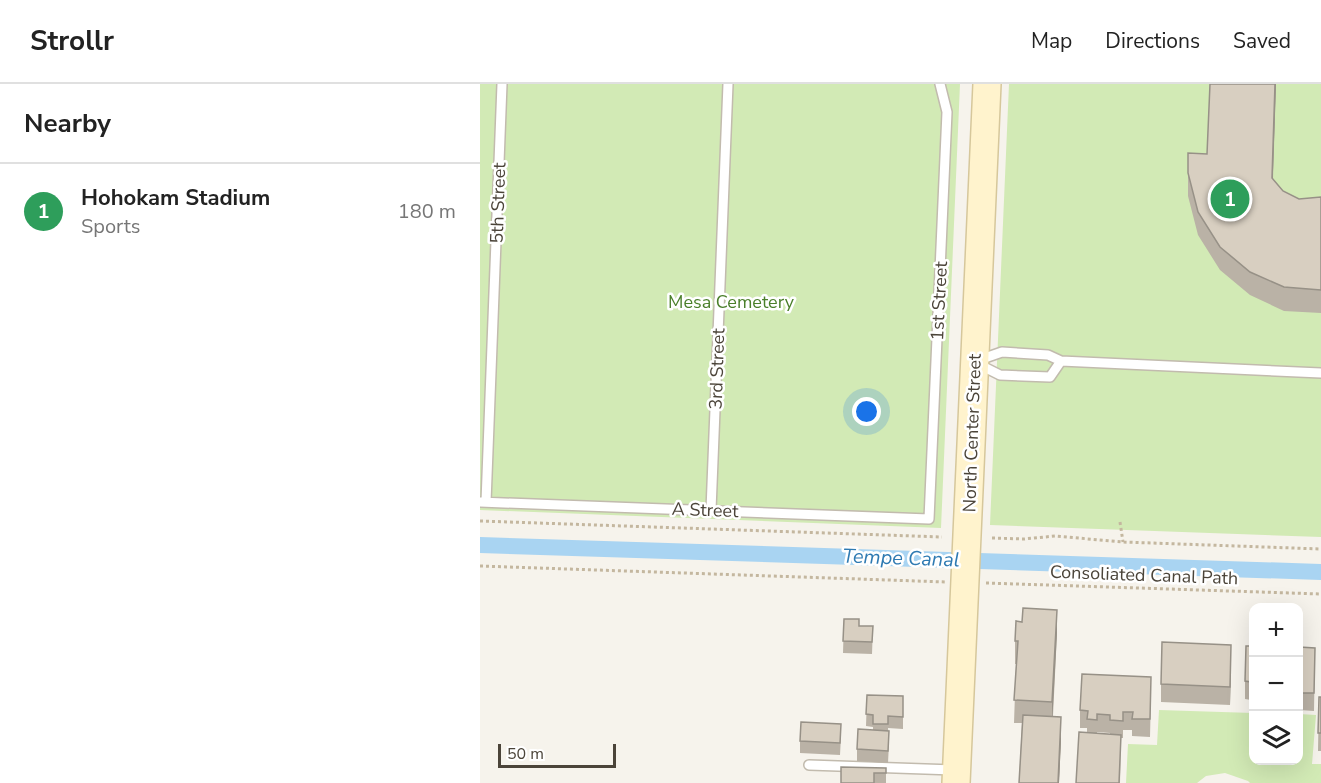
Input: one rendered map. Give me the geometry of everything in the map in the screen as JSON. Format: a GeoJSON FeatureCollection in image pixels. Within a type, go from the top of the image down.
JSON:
{"type":"FeatureCollection","features":[{"type":"Feature","properties":{"kind":"street","name":"North Center Street"},"geometry":{"type":"LineString","coordinates":[[956,777],[987,84]]}},
{"type":"Feature","properties":{"kind":"lane","name":"5th Street"},"geometry":{"type":"LineString","coordinates":[[483,502],[502,84]]}},
{"type":"Feature","properties":{"kind":"lane","name":"3rd Street"},"geometry":{"type":"LineString","coordinates":[[711,510],[728,84]]}},
{"type":"Feature","properties":{"kind":"lane","name":"1st Street"},"geometry":{"type":"LineString","coordinates":[[929,519],[947,112],[940,84]]}},
{"type":"Feature","properties":{"kind":"lane"},"geometry":{"type":"LineString","coordinates":[[974,362],[1002,352],[1048,355],[1061,361],[1321,373]]}},
{"type":"Feature","properties":{"kind":"lane"},"geometry":{"type":"LineString","coordinates":[[974,362],[1000,375],[1050,377],[1061,361]]}},
{"type":"Feature","properties":{"kind":"lane","name":"A Street"},"geometry":{"type":"LineString","coordinates":[[483,502],[929,519]]}},
{"type":"Feature","properties":{"kind":"lane"},"geometry":{"type":"LineString","coordinates":[[809,765],[956,777]]}},
{"type":"Feature","properties":{"kind":"path"},"geometry":{"type":"LineString","coordinates":[[480,521],[1024,539],[1055,536],[1123,542],[1321,549]]}},
{"type":"Feature","properties":{"kind":"path"},"geometry":{"type":"LineString","coordinates":[[1120,522],[1123,542]]}},
{"type":"Feature","properties":{"kind":"path","name":"Consoliated Canal Path"},"geometry":{"type":"LineString","coordinates":[[480,566],[1321,594]]}},
{"type":"Feature","properties":{"kind":"green space","name":"Mesa Cemetery"},"geometry":{"type":"Polygon","coordinates":[[[480,84],[960,84],[941,528],[480,510],[480,84]]]}},
{"type":"Feature","properties":{"kind":"green space"},"geometry":{"type":"Polygon","coordinates":[[[1009,84],[1321,84],[1321,537],[990,525],[1009,84]]]}},
{"type":"Feature","properties":{"kind":"green space"},"geometry":{"type":"Polygon","coordinates":[[[1159,710],[1249,713],[1249,765],[1303,765],[1303,714],[1316,715],[1312,764],[1321,764],[1321,783],[1250,783],[1225,773],[1206,776],[1197,783],[1126,783],[1128,744],[1157,745],[1159,710]]]}},
{"type":"Feature","properties":{"kind":"building"},"geometry":{"type":"Polygon","coordinates":[[[1210,84],[1275,84],[1272,178],[1283,191],[1299,199],[1321,197],[1321,290],[1284,287],[1250,272],[1220,247],[1198,212],[1188,173],[1188,153],[1207,154],[1210,84]]]}},
{"type":"Feature","properties":{"kind":"building"},"geometry":{"type":"Polygon","coordinates":[[[1023,608],[1057,610],[1052,702],[1014,700],[1018,641],[1015,641],[1016,621],[1022,622],[1023,608]]]}},
{"type":"Feature","properties":{"kind":"building"},"geometry":{"type":"Polygon","coordinates":[[[844,619],[859,619],[859,626],[873,626],[872,642],[843,641],[844,619]]]}},
{"type":"Feature","properties":{"kind":"building"},"geometry":{"type":"Polygon","coordinates":[[[1162,642],[1231,645],[1230,687],[1161,684],[1162,642]]]}},
{"type":"Feature","properties":{"kind":"building"},"geometry":{"type":"Polygon","coordinates":[[[1246,646],[1249,646],[1249,682],[1245,681],[1246,646]]]}},
{"type":"Feature","properties":{"kind":"building"},"geometry":{"type":"Polygon","coordinates":[[[1303,647],[1315,648],[1314,693],[1303,693],[1303,647]]]}},
{"type":"Feature","properties":{"kind":"building"},"geometry":{"type":"Polygon","coordinates":[[[1082,674],[1151,677],[1150,719],[1132,719],[1133,712],[1123,712],[1123,721],[1110,720],[1110,715],[1097,714],[1097,720],[1087,719],[1088,711],[1080,710],[1082,674]]]}},
{"type":"Feature","properties":{"kind":"building"},"geometry":{"type":"Polygon","coordinates":[[[867,695],[903,696],[903,717],[888,716],[888,724],[873,724],[873,715],[866,714],[867,695]]]}},
{"type":"Feature","properties":{"kind":"building"},"geometry":{"type":"Polygon","coordinates":[[[1319,697],[1321,697],[1321,733],[1318,733],[1319,697]]]}},
{"type":"Feature","properties":{"kind":"building"},"geometry":{"type":"Polygon","coordinates":[[[1023,715],[1061,717],[1058,783],[1019,783],[1023,715]]]}},
{"type":"Feature","properties":{"kind":"building"},"geometry":{"type":"Polygon","coordinates":[[[801,722],[841,724],[840,743],[800,741],[801,722]]]}},
{"type":"Feature","properties":{"kind":"building"},"geometry":{"type":"Polygon","coordinates":[[[858,729],[889,731],[888,751],[857,749],[858,729]]]}},
{"type":"Feature","properties":{"kind":"building"},"geometry":{"type":"Polygon","coordinates":[[[1079,732],[1121,735],[1119,783],[1076,783],[1079,732]]]}},
{"type":"Feature","properties":{"kind":"building"},"geometry":{"type":"Polygon","coordinates":[[[841,767],[886,768],[886,773],[874,773],[874,783],[841,783],[841,767]]]}},
{"type":"Feature","properties":{"kind":"waterway","name":"Tempe Canal"},"geometry":{"type":"LineString","coordinates":[[480,545],[1321,572]]}},
{"type":"Feature","properties":{"kind":"place","name":"Hohokam Stadium"},"geometry":{"type":"Point","coordinates":[1230,199]}}]}
